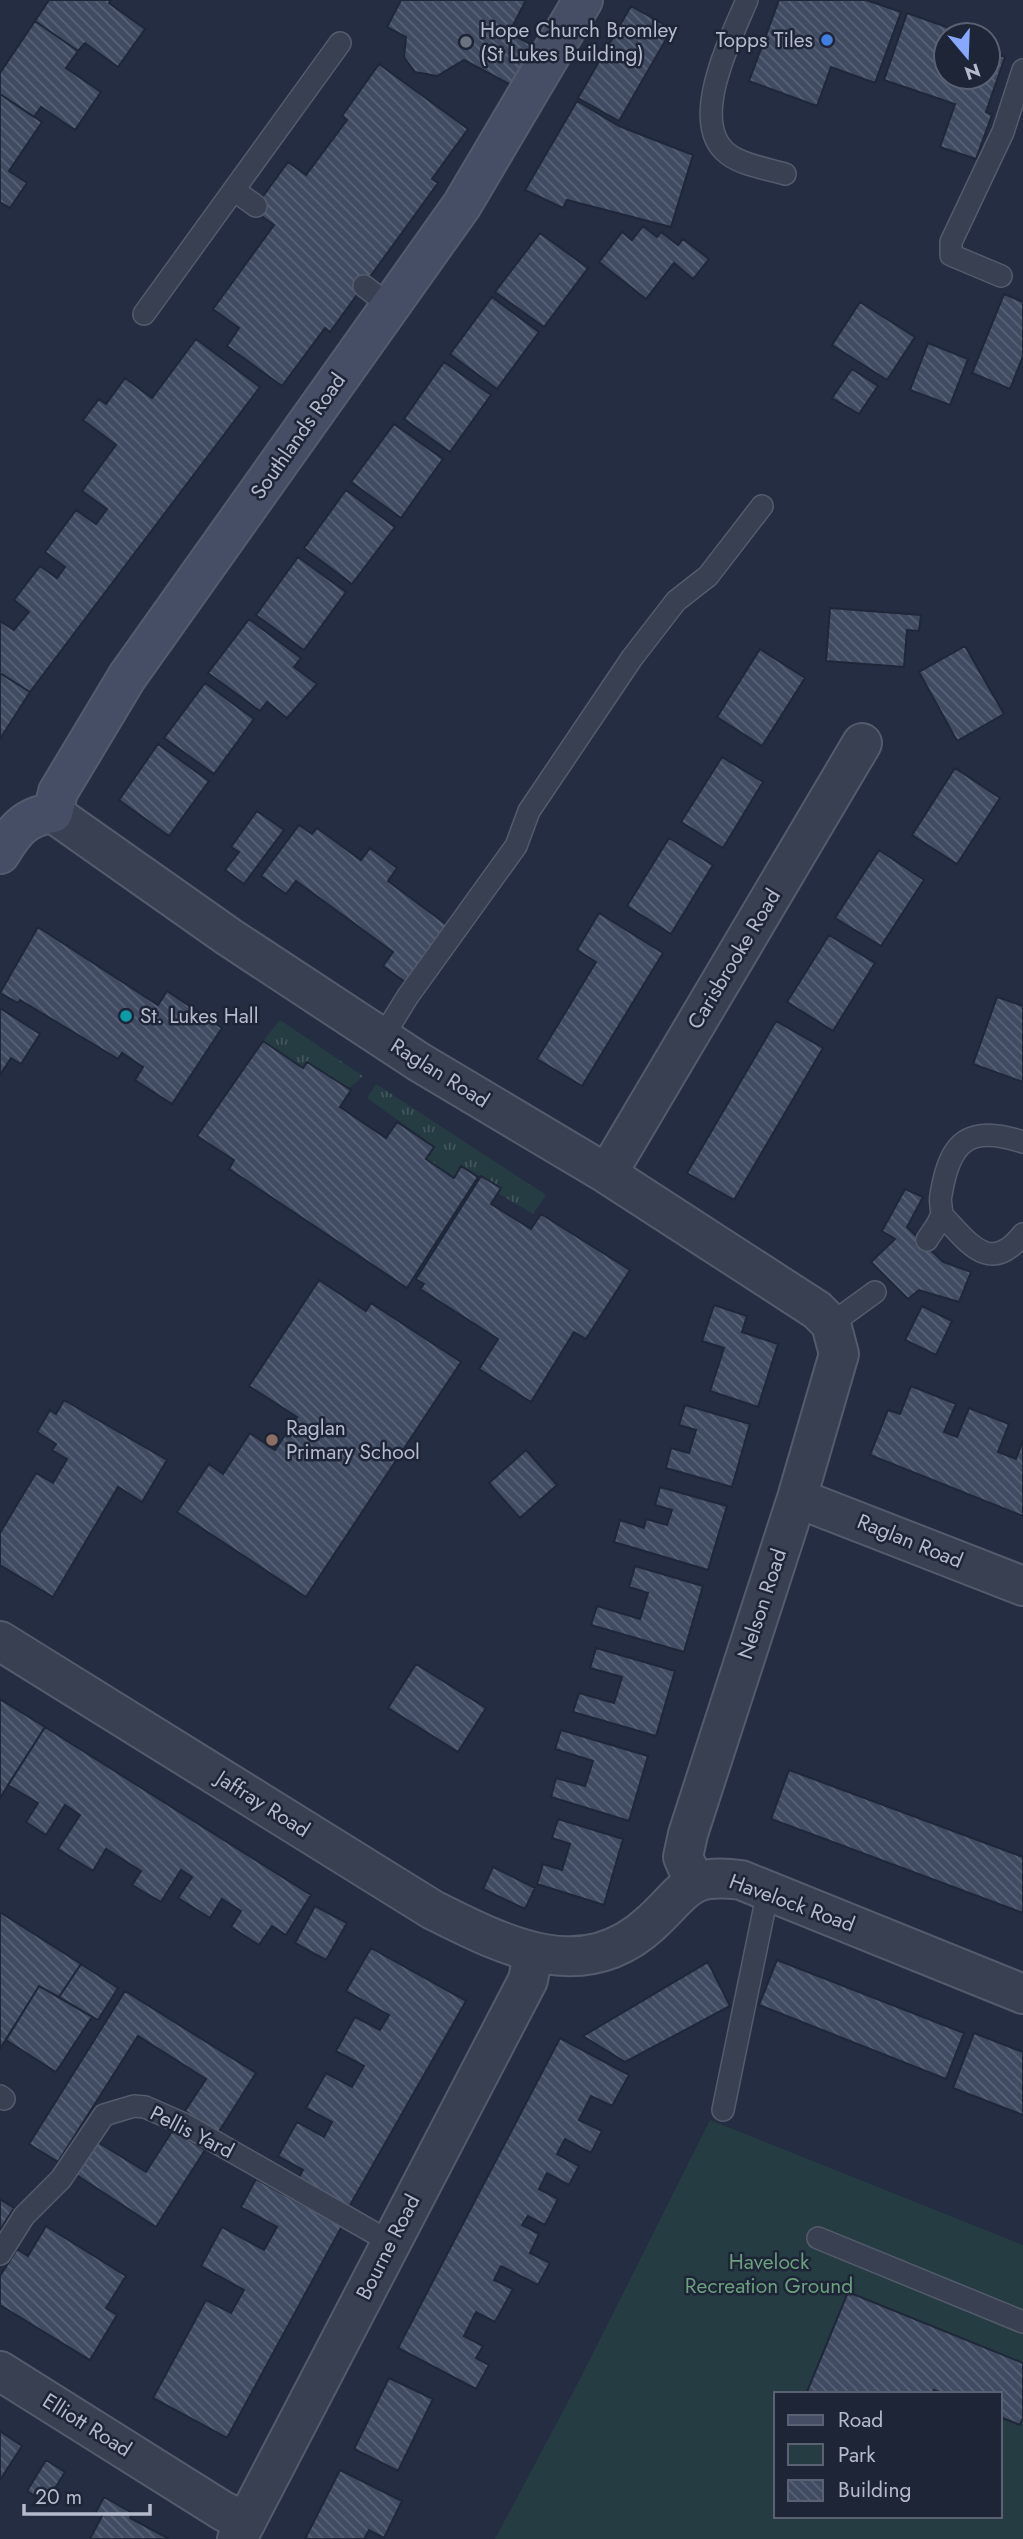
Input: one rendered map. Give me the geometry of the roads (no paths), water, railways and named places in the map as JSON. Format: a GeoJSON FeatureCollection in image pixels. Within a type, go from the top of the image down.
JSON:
{"type":"FeatureCollection","features":[{"type":"Feature","properties":{"kind":"street","name":"Southlands Road"},"geometry":{"type":"LineString","coordinates":[[53,813],[58,792],[127,677],[377,296],[462,205],[583,0]]}},
{"type":"Feature","properties":{"kind":"street","name":"Carisbrooke Road"},"geometry":{"type":"LineString","coordinates":[[607,1174],[862,743]]}},
{"type":"Feature","properties":{"kind":"street"},"geometry":{"type":"LineString","coordinates":[[0,853],[16,829],[27,820],[53,813]]}},
{"type":"Feature","properties":{"kind":"street","name":"Raglan Road"},"geometry":{"type":"LineString","coordinates":[[53,813],[229,937],[382,1038],[607,1174],[817,1310],[831,1324]]}},
{"type":"Feature","properties":{"kind":"street","name":"Nelson Road"},"geometry":{"type":"LineString","coordinates":[[694,1882],[683,1857],[688,1834],[797,1498],[839,1354],[831,1324]]}},
{"type":"Feature","properties":{"kind":"street","name":"Raglan Road"},"geometry":{"type":"LineString","coordinates":[[797,1498],[1023,1586]]}},
{"type":"Feature","properties":{"kind":"street","name":"Jaffray Road"},"geometry":{"type":"LineString","coordinates":[[0,1641],[433,1910],[502,1944],[533,1954]]}},
{"type":"Feature","properties":{"kind":"street","name":"Havelock Road"},"geometry":{"type":"LineString","coordinates":[[694,1882],[714,1876],[741,1880],[1023,1994]]}},
{"type":"Feature","properties":{"kind":"street"},"geometry":{"type":"LineString","coordinates":[[533,1954],[570,1957],[598,1952],[627,1941],[651,1924],[694,1882]]}},
{"type":"Feature","properties":{"kind":"street","name":"Bourne Road"},"geometry":{"type":"LineString","coordinates":[[242,2531],[528,1979],[533,1954]]}},
{"type":"Feature","properties":{"kind":"street","name":"Elliott Road"},"geometry":{"type":"LineString","coordinates":[[0,2371],[223,2511],[242,2531]]}},
{"type":"Feature","properties":{"kind":"lane"},"geometry":{"type":"LineString","coordinates":[[747,0],[715,79],[714,130],[720,147],[730,156],[785,174]]}},
{"type":"Feature","properties":{"kind":"lane"},"geometry":{"type":"LineString","coordinates":[[144,314],[340,43]]}},
{"type":"Feature","properties":{"kind":"lane"},"geometry":{"type":"LineString","coordinates":[[1001,276],[951,255],[951,242],[1003,132],[1023,70]]}},
{"type":"Feature","properties":{"kind":"lane"},"geometry":{"type":"LineString","coordinates":[[234,190],[256,206]]}},
{"type":"Feature","properties":{"kind":"lane"},"geometry":{"type":"LineString","coordinates":[[382,1038],[408,996],[516,846],[529,811],[632,658],[676,601],[708,576],[762,506]]}},
{"type":"Feature","properties":{"kind":"lane"},"geometry":{"type":"LineString","coordinates":[[927,1240],[942,1215],[940,1197],[951,1159],[970,1137],[986,1133],[1023,1143]]}},
{"type":"Feature","properties":{"kind":"lane"},"geometry":{"type":"LineString","coordinates":[[942,1215],[978,1252],[998,1254],[1010,1249],[1023,1234]]}},
{"type":"Feature","properties":{"kind":"lane"},"geometry":{"type":"LineString","coordinates":[[831,1324],[875,1292]]}},
{"type":"Feature","properties":{"kind":"lane"},"geometry":{"type":"LineString","coordinates":[[723,2110],[768,1891]]}},
{"type":"Feature","properties":{"kind":"lane","name":"Pellis Yard"},"geometry":{"type":"LineString","coordinates":[[0,2254],[24,2216],[61,2179],[104,2115],[134,2106],[145,2107],[184,2124],[390,2242]]}},
{"type":"Feature","properties":{"kind":"lane"},"geometry":{"type":"LineString","coordinates":[[818,2238],[1023,2322]]}},
{"type":"Feature","properties":{"kind":"place","name":"Topps Tiles"},"geometry":{"type":"Point","coordinates":[827,40]}},
{"type":"Feature","properties":{"kind":"place","name":"Hope Church Bromley (St Lukes Building)"},"geometry":{"type":"Point","coordinates":[466,42]}},
{"type":"Feature","properties":{"kind":"place","name":"St. Lukes Hall"},"geometry":{"type":"Point","coordinates":[126,1016]}},
{"type":"Feature","properties":{"kind":"place","name":"Raglan Primary School"},"geometry":{"type":"Point","coordinates":[272,1440]}},
{"type":"Feature","properties":{"kind":"park label","name":"Havelock Recreation Ground"},"geometry":{"type":"Point","coordinates":[769,2274]}}]}
